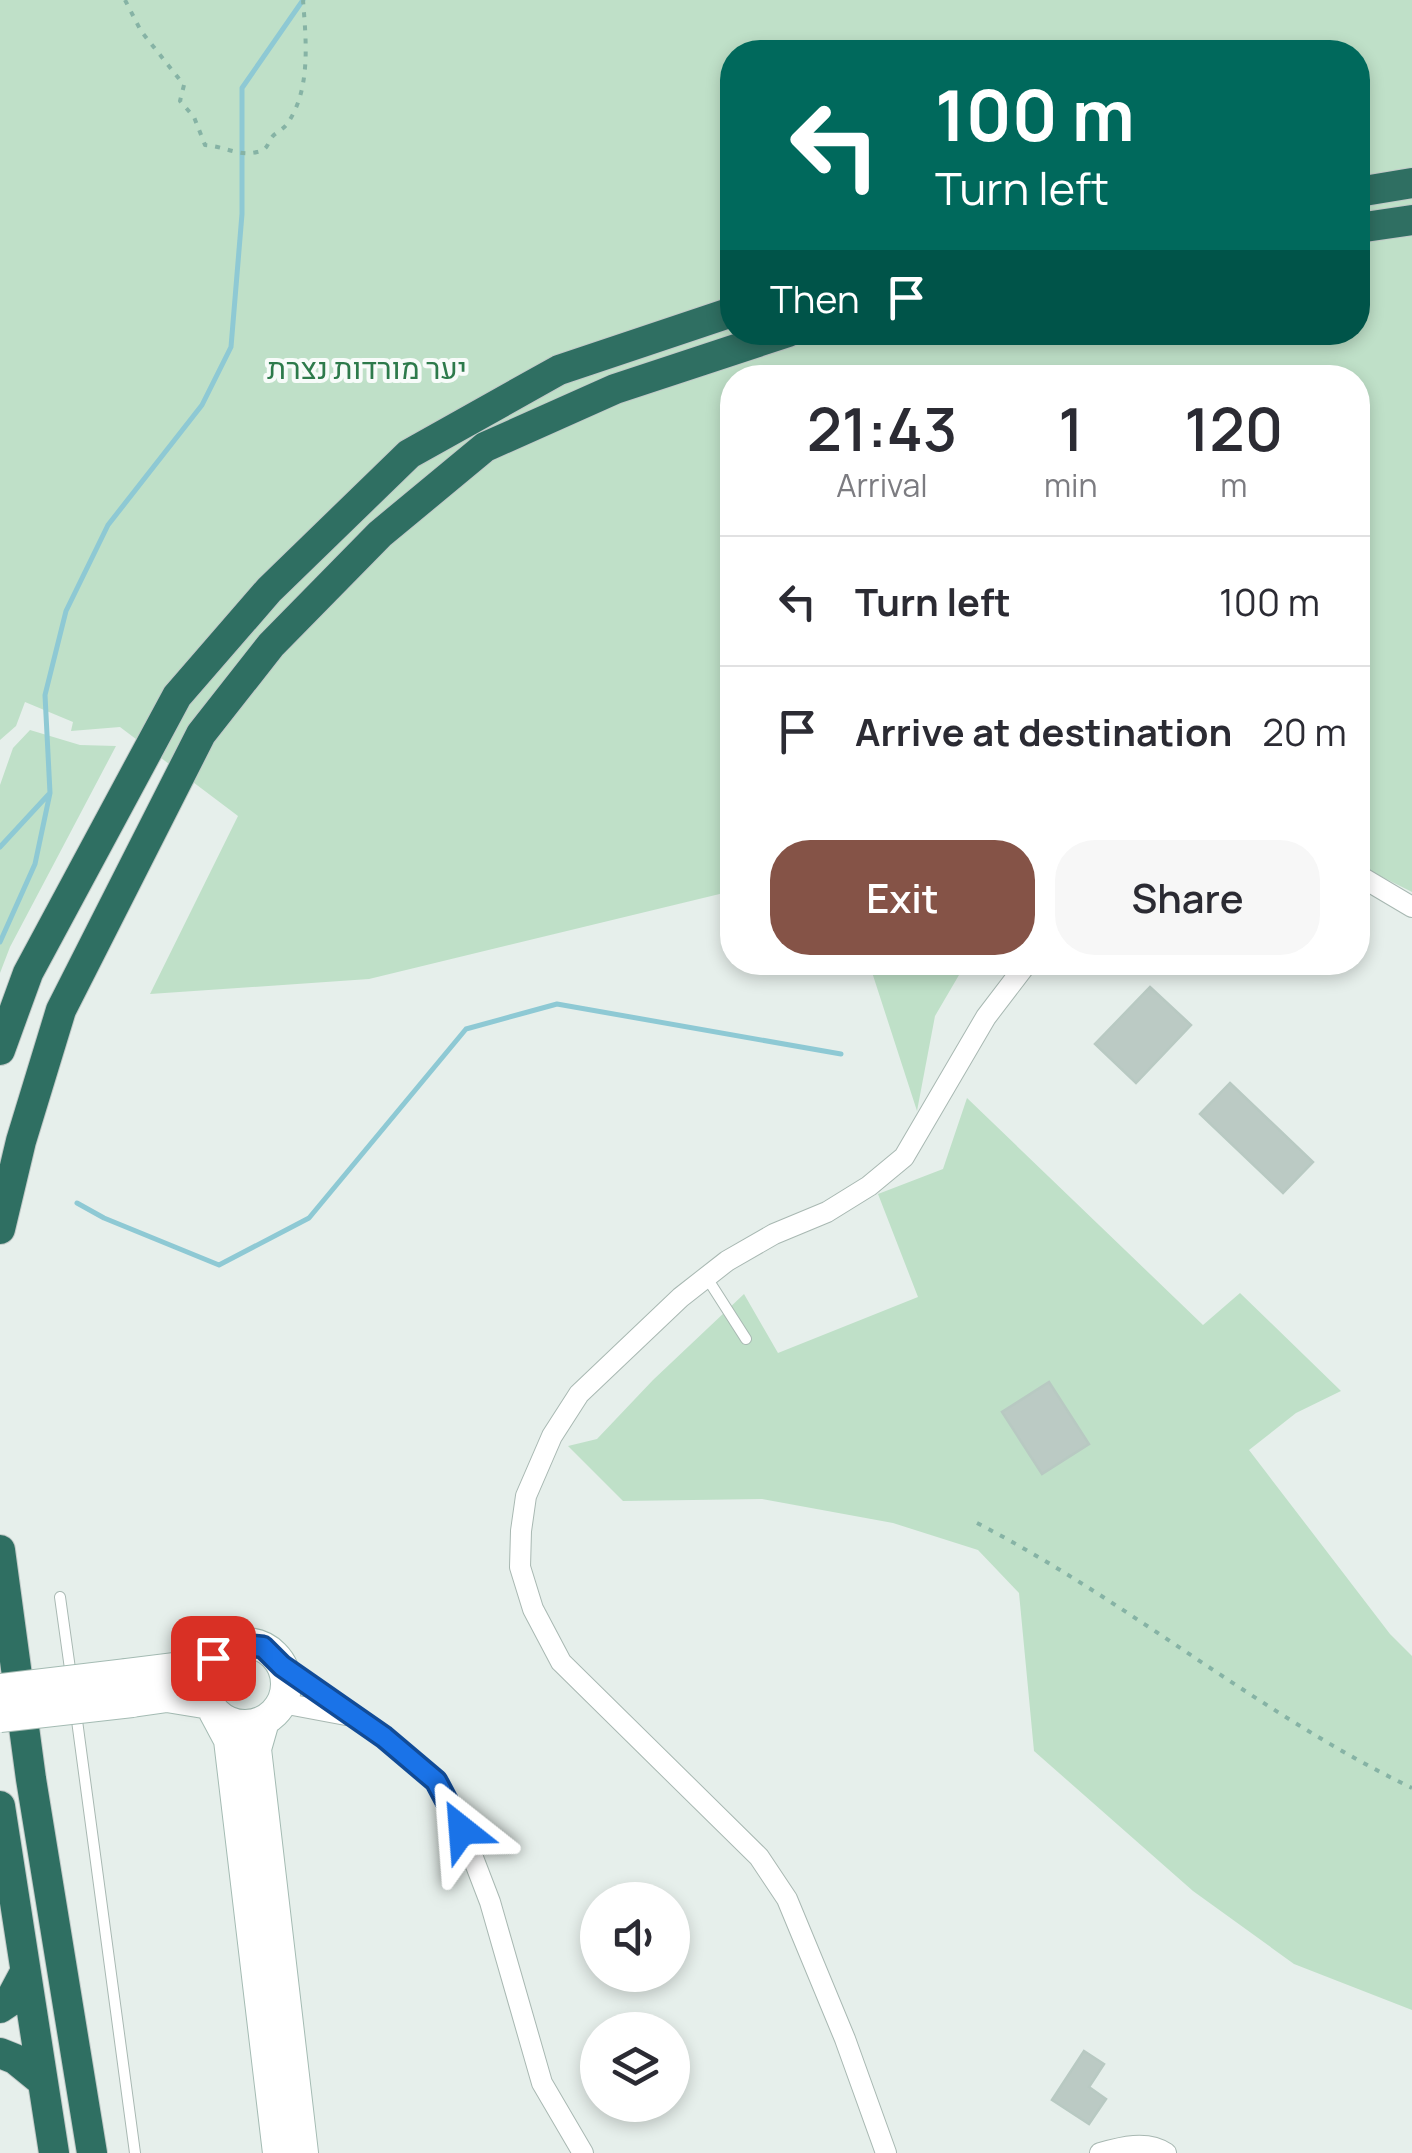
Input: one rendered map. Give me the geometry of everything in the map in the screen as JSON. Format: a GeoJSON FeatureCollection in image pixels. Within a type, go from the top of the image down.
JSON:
{"type":"FeatureCollection","features":[{"type":"Feature","properties":{"kind":"highway"},"geometry":{"type":"LineString","coordinates":[[1370,190],[1412,183]]}},
{"type":"Feature","properties":{"kind":"highway"},"geometry":{"type":"LineString","coordinates":[[1370,226],[1412,220]]}},
{"type":"Feature","properties":{"kind":"highway"},"geometry":{"type":"LineString","coordinates":[[0,1050],[28,973],[178,696],[268,590],[409,454],[559,370],[720,316]]}},
{"type":"Feature","properties":{"kind":"highway"},"geometry":{"type":"LineString","coordinates":[[0,1229],[60,1010],[200,734],[271,645],[380,534],[485,447],[615,389],[749,345]]}},
{"type":"Feature","properties":{"kind":"highway"},"geometry":{"type":"LineString","coordinates":[[0,1550],[31,1779],[92,2153]]}},
{"type":"Feature","properties":{"kind":"highway"},"geometry":{"type":"LineString","coordinates":[[0,1806],[54,2153]]}},
{"type":"Feature","properties":{"kind":"highway"},"geometry":{"type":"LineString","coordinates":[[0,2008],[9,2002],[25,1972]]}},
{"type":"Feature","properties":{"kind":"highway"},"geometry":{"type":"LineString","coordinates":[[0,2053],[15,2059],[42,2082]]}},
{"type":"Feature","properties":{"kind":"street"},"geometry":{"type":"LineString","coordinates":[[1370,882],[1412,908]]}},
{"type":"Feature","properties":{"kind":"street"},"geometry":{"type":"LineString","coordinates":[[886,2153],[845,2039],[787,1898],[759,1857],[561,1662],[533,1609],[520,1567],[526,1496],[552,1436],[579,1394],[706,1277],[774,1234],[842,1204],[904,1157],[986,1017],[1018,975]]}},
{"type":"Feature","properties":{"kind":"street"},"geometry":{"type":"LineString","coordinates":[[0,1717],[129,1688],[213,1658],[223,1649],[250,1643],[263,1647],[282,1666],[358,1718],[436,1781],[462,1830],[490,1902],[542,2083],[583,2153]]}},
{"type":"Feature","properties":{"kind":"street"},"geometry":{"type":"LineString","coordinates":[[213,1658],[204,1684],[228,1740],[278,2153]]}},
{"type":"Feature","properties":{"kind":"street"},"geometry":{"type":"LineString","coordinates":[[282,1666],[286,1678],[256,1749],[304,2153]]}},
{"type":"Feature","properties":{"kind":"street"},"geometry":{"type":"LineString","coordinates":[[0,1689],[129,1688],[211,1707],[224,1720],[238,1725],[273,1712],[314,1706],[358,1718]]}},
{"type":"Feature","properties":{"kind":"street"},"geometry":{"type":"LineString","coordinates":[[1100,2153],[1128,2146],[1159,2148],[1166,2153]]}},
{"type":"Feature","properties":{"kind":"lane"},"geometry":{"type":"LineString","coordinates":[[706,1277],[746,1339]]}},
{"type":"Feature","properties":{"kind":"lane"},"geometry":{"type":"LineString","coordinates":[[60,1597],[135,2153]]}},
{"type":"Feature","properties":{"kind":"path"},"geometry":{"type":"LineString","coordinates":[[125,0],[141,30],[184,85],[180,101],[194,118],[205,145],[222,146],[242,154],[268,147],[298,106],[307,49],[303,0]]}},
{"type":"Feature","properties":{"kind":"path"},"geometry":{"type":"LineString","coordinates":[[978,1522],[1036,1553],[1351,1758],[1412,1788]]}},
{"type":"Feature","properties":{"kind":"green space","name":"יער מורדות נצרת"},"geometry":{"type":"Polygon","coordinates":[[[0,0],[1412,0],[1412,892],[1370,871],[1370,365],[720,365],[720,894],[369,979],[150,994],[238,816],[120,727],[71,731],[73,722],[25,702],[16,726],[0,740],[0,0]]]}},
{"type":"Feature","properties":{"kind":"green space"},"geometry":{"type":"Polygon","coordinates":[[[30,730],[80,745],[116,746],[0,973],[0,785],[13,748],[30,730]]]}},
{"type":"Feature","properties":{"kind":"green space"},"geometry":{"type":"Polygon","coordinates":[[[873,975],[959,975],[935,1016],[917,1111],[873,975]]]}},
{"type":"Feature","properties":{"kind":"green space"},"geometry":{"type":"Polygon","coordinates":[[[967,1098],[1203,1325],[1240,1293],[1341,1391],[1296,1413],[1249,1450],[1390,1634],[1412,1656],[1412,2010],[1294,1964],[1193,1891],[1034,1751],[1019,1593],[978,1550],[893,1523],[762,1499],[623,1501],[568,1446],[597,1439],[744,1294],[778,1353],[918,1297],[878,1194],[943,1169],[967,1098]]]}},
{"type":"Feature","properties":{"kind":"building"},"geometry":{"type":"Polygon","coordinates":[[[1150,987],[1191,1025],[1136,1083],[1095,1044],[1150,987]]]}},
{"type":"Feature","properties":{"kind":"building"},"geometry":{"type":"Polygon","coordinates":[[[1230,1083],[1313,1162],[1283,1193],[1200,1114],[1230,1083]]]}},
{"type":"Feature","properties":{"kind":"building"},"geometry":{"type":"Polygon","coordinates":[[[1049,1382],[1089,1444],[1042,1474],[1002,1412],[1049,1382]]]}},
{"type":"Feature","properties":{"kind":"building"},"geometry":{"type":"Polygon","coordinates":[[[1084,2051],[1104,2064],[1089,2087],[1106,2099],[1089,2124],[1052,2100],[1084,2051]]]}},
{"type":"Feature","properties":{"kind":"waterway"},"geometry":{"type":"LineString","coordinates":[[0,942],[35,864],[50,793],[45,695],[66,611],[108,525],[202,405],[231,347],[242,214],[242,88],[303,0]]}},
{"type":"Feature","properties":{"kind":"waterway"},"geometry":{"type":"LineString","coordinates":[[0,847],[49,794]]}},
{"type":"Feature","properties":{"kind":"waterway"},"geometry":{"type":"LineString","coordinates":[[77,1203],[219,1265],[309,1218],[466,1029],[557,1004],[841,1054]]}},
{"type":"Feature","properties":{"kind":"route"},"geometry":{"type":"LineString","coordinates":[[213,1658],[236,1644],[263,1647],[282,1666],[384,1737],[436,1781],[462,1830]]}}]}
